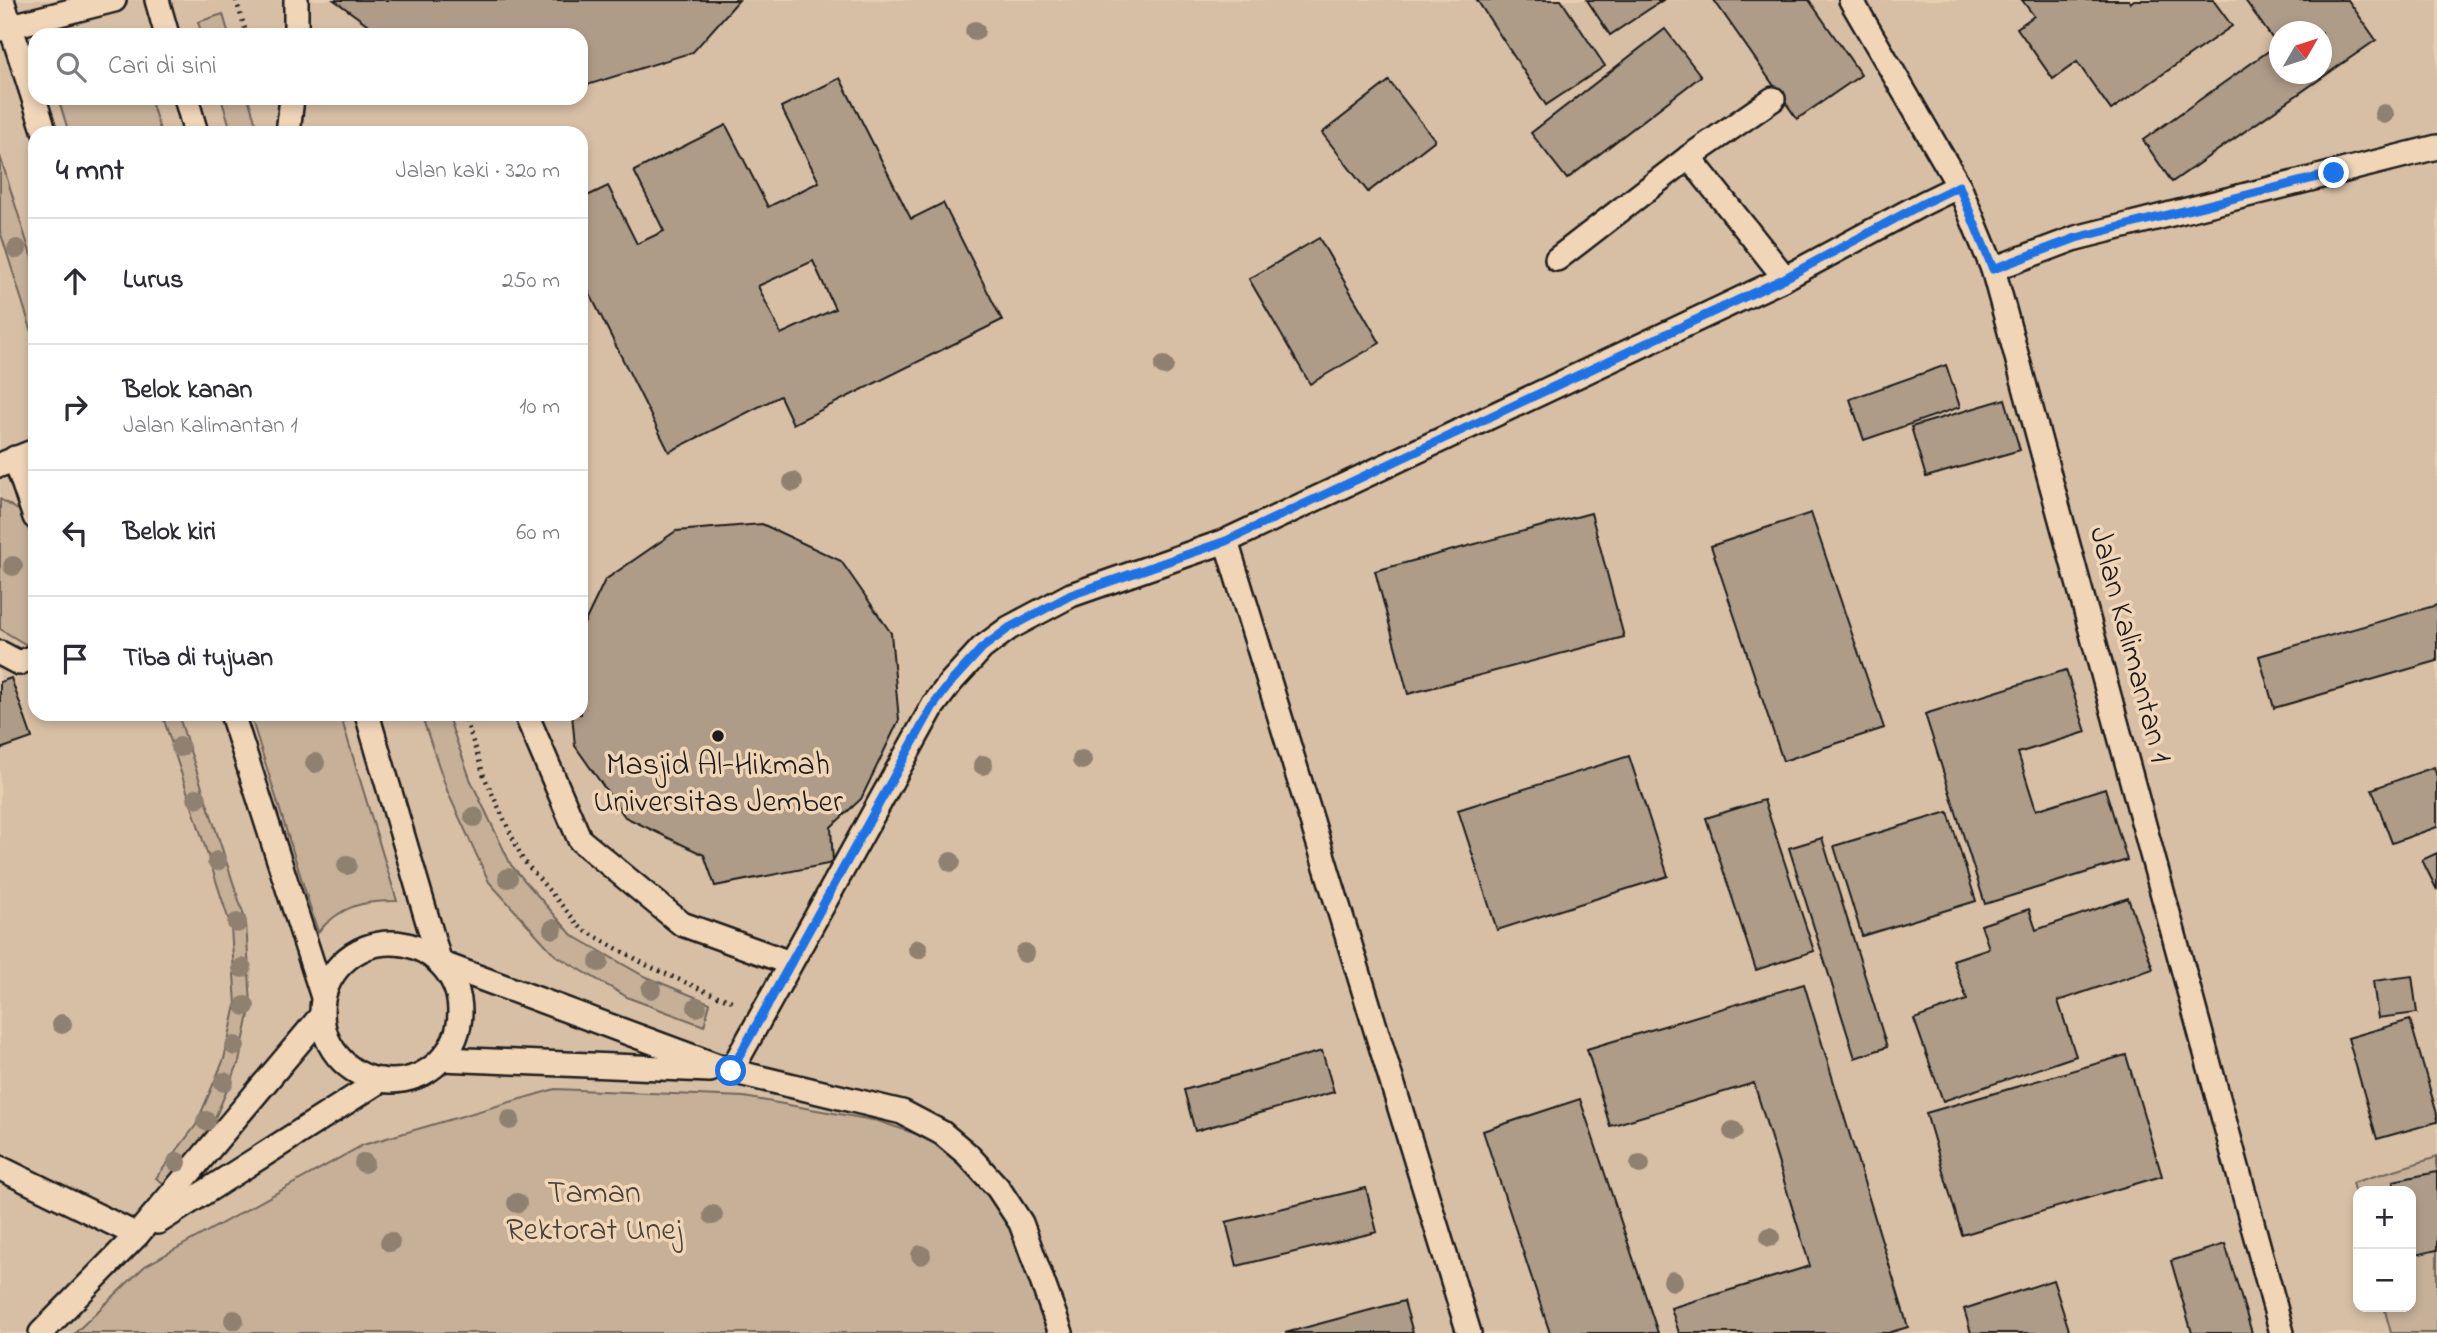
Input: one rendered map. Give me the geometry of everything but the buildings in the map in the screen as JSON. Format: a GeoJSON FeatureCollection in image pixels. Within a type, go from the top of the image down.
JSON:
{"type":"FeatureCollection","features":[{"type":"Feature","properties":{"kind":"lane"},"geometry":{"type":"LineString","coordinates":[[2,0],[5,27],[28,88]]}},
{"type":"Feature","properties":{"kind":"lane"},"geometry":{"type":"LineString","coordinates":[[5,27],[114,0]]}},
{"type":"Feature","properties":{"kind":"lane"},"geometry":{"type":"LineString","coordinates":[[156,0],[165,28]]}},
{"type":"Feature","properties":{"kind":"lane"},"geometry":{"type":"LineString","coordinates":[[296,0],[296,28]]}},
{"type":"Feature","properties":{"kind":"lane","name":"Jalan Kalimantan 1"},"geometry":{"type":"LineString","coordinates":[[1851,0],[1959,186],[1993,269],[2282,1333]]}},
{"type":"Feature","properties":{"kind":"lane"},"geometry":{"type":"LineString","coordinates":[[1557,259],[1689,157],[1773,99]]}},
{"type":"Feature","properties":{"kind":"lane"},"geometry":{"type":"LineString","coordinates":[[34,105],[42,126]]}},
{"type":"Feature","properties":{"kind":"lane"},"geometry":{"type":"LineString","coordinates":[[188,105],[194,126]]}},
{"type":"Feature","properties":{"kind":"lane"},"geometry":{"type":"LineString","coordinates":[[289,126],[291,105]]}},
{"type":"Feature","properties":{"kind":"lane"},"geometry":{"type":"LineString","coordinates":[[1993,269],[2076,238],[2437,147]]}},
{"type":"Feature","properties":{"kind":"lane"},"geometry":{"type":"LineString","coordinates":[[1689,157],[1785,278]]}},
{"type":"Feature","properties":{"kind":"lane"},"geometry":{"type":"LineString","coordinates":[[731,1071],[933,706],[982,648],[1009,628],[1071,595],[1226,541],[1785,278],[1959,186]]}},
{"type":"Feature","properties":{"kind":"lane"},"geometry":{"type":"LineString","coordinates":[[17,458],[28,494]]}},
{"type":"Feature","properties":{"kind":"lane"},"geometry":{"type":"LineString","coordinates":[[1226,541],[1469,1333]]}},
{"type":"Feature","properties":{"kind":"lane"},"geometry":{"type":"LineString","coordinates":[[0,653],[19,663],[28,659]]}},
{"type":"Feature","properties":{"kind":"lane"},"geometry":{"type":"LineString","coordinates":[[234,721],[322,1005],[327,1037],[338,1056],[350,1068],[365,1076],[398,1081],[415,1077],[442,1059],[452,1045],[458,1029],[460,1006],[453,982],[440,963],[369,721]]}},
{"type":"Feature","properties":{"kind":"lane"},"geometry":{"type":"LineString","coordinates":[[529,721],[580,840],[682,924],[790,963]]}},
{"type":"Feature","properties":{"kind":"lane"},"geometry":{"type":"LineString","coordinates":[[41,1333],[137,1235],[322,1005],[334,972],[352,955],[373,946],[397,943],[419,949],[440,963],[731,1071],[902,1112],[942,1133],[967,1154],[998,1188],[1021,1223],[1061,1333]]}},
{"type":"Feature","properties":{"kind":"lane"},"geometry":{"type":"LineString","coordinates":[[442,1059],[731,1071]]}},
{"type":"Feature","properties":{"kind":"lane"},"geometry":{"type":"LineString","coordinates":[[137,1235],[381,1080]]}},
{"type":"Feature","properties":{"kind":"lane"},"geometry":{"type":"LineString","coordinates":[[0,1168],[137,1235]]}},
{"type":"Feature","properties":{"kind":"path"},"geometry":{"type":"LineString","coordinates":[[236,0],[245,28]]}},
{"type":"Feature","properties":{"kind":"path"},"geometry":{"type":"LineString","coordinates":[[466,721],[484,776],[523,860],[582,929],[648,966],[712,994],[764,1011]]}},
{"type":"Feature","properties":{"kind":"shaded area"},"geometry":{"type":"Polygon","coordinates":[[[0,0],[2437,0],[2437,1333],[0,1333],[0,0]]]}},
{"type":"Feature","properties":{"kind":"green space"},"geometry":{"type":"Polygon","coordinates":[[[223,14],[227,28],[200,28],[198,22],[223,14]]]}},
{"type":"Feature","properties":{"kind":"green space"},"geometry":{"type":"Polygon","coordinates":[[[60,105],[152,105],[159,126],[67,126],[60,105]]]}},
{"type":"Feature","properties":{"kind":"green space"},"geometry":{"type":"Polygon","coordinates":[[[223,105],[250,105],[257,126],[230,126],[223,105]]]}},
{"type":"Feature","properties":{"kind":"green space"},"geometry":{"type":"Polygon","coordinates":[[[0,156],[28,246],[28,320],[0,231],[0,156]]]}},
{"type":"Feature","properties":{"kind":"green space"},"geometry":{"type":"Polygon","coordinates":[[[0,499],[23,513],[28,528],[28,643],[25,644],[0,629],[0,499]]]}},
{"type":"Feature","properties":{"kind":"green space"},"geometry":{"type":"Polygon","coordinates":[[[164,721],[180,721],[246,922],[251,1005],[239,1062],[209,1132],[166,1185],[156,1178],[196,1125],[224,1059],[236,1005],[231,927],[164,721]]]}},
{"type":"Feature","properties":{"kind":"green space"},"geometry":{"type":"Polygon","coordinates":[[[252,721],[342,721],[397,901],[354,906],[336,916],[318,932],[252,721]]]}},
{"type":"Feature","properties":{"kind":"green space"},"geometry":{"type":"Polygon","coordinates":[[[423,721],[450,721],[471,781],[511,865],[572,935],[642,975],[710,1003],[704,1026],[629,998],[555,955],[489,882],[448,793],[423,721]]]}},
{"type":"Feature","properties":{"kind":"green space","name":"Taman Rektorat Unej"},"geometry":{"type":"Polygon","coordinates":[[[555,1089],[744,1097],[878,1121],[937,1141],[990,1197],[1018,1241],[1051,1333],[75,1333],[145,1266],[363,1145],[555,1089]]]}},
{"type":"Feature","properties":{"kind":"green space"},"geometry":{"type":"Polygon","coordinates":[[[2437,1157],[2437,1333],[2391,1333],[2385,1312],[2416,1312],[2416,1186],[2353,1187],[2352,1183],[2437,1157]]]}},
{"type":"Feature","properties":{"kind":"place","name":"Masjid Al-Hikmah Universitas Jember"},"geometry":{"type":"Point","coordinates":[718,736]}},
{"type":"Feature","properties":{"kind":"route"},"geometry":{"type":"LineString","coordinates":[[731,1071],[933,706],[982,648],[1009,628],[1071,595],[1226,541],[1785,278],[1959,186],[1993,269],[2076,238],[2334,173]]}}]}
